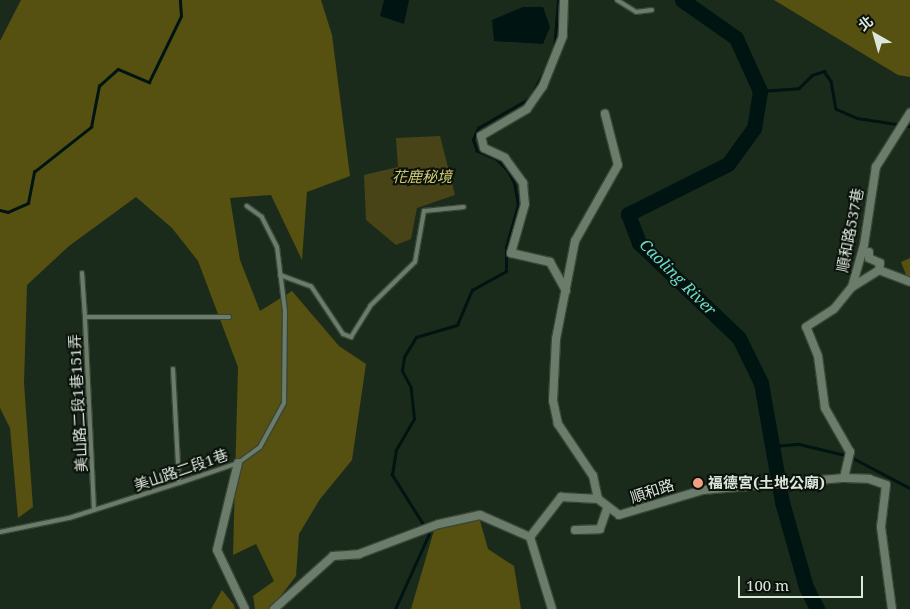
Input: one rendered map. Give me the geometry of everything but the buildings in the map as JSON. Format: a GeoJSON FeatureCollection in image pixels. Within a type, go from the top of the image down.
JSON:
{"type":"FeatureCollection","features":[{"type":"Feature","properties":{"kind":"street"},"geometry":{"type":"LineString","coordinates":[[564,0],[563,36],[543,86],[527,109],[480,136],[484,148],[505,158],[523,183],[525,204],[511,253],[550,262],[566,291]]}},
{"type":"Feature","properties":{"kind":"street"},"geometry":{"type":"LineString","coordinates":[[575,530],[600,529],[607,509],[598,500],[596,482],[558,424],[553,401],[556,340],[575,241],[618,165],[605,114]]}},
{"type":"Feature","properties":{"kind":"street","name":"順和路537巷"},"geometry":{"type":"LineString","coordinates":[[844,478],[850,452],[825,408],[818,356],[806,327],[834,309],[852,287],[864,245],[876,167],[908,116]]}},
{"type":"Feature","properties":{"kind":"street"},"geometry":{"type":"LineString","coordinates":[[852,287],[879,270],[880,263],[869,258],[869,252]]}},
{"type":"Feature","properties":{"kind":"street"},"geometry":{"type":"LineString","coordinates":[[879,270],[910,282]]}},
{"type":"Feature","properties":{"kind":"street"},"geometry":{"type":"LineString","coordinates":[[238,463],[217,550],[245,609]]}},
{"type":"Feature","properties":{"kind":"street"},"geometry":{"type":"LineString","coordinates":[[844,478],[869,479],[886,485],[882,527],[892,609]]}},
{"type":"Feature","properties":{"kind":"street","name":"順和路"},"geometry":{"type":"LineString","coordinates":[[607,509],[619,515],[703,490],[844,478]]}},
{"type":"Feature","properties":{"kind":"street"},"geometry":{"type":"LineString","coordinates":[[530,537],[561,497],[598,500]]}},
{"type":"Feature","properties":{"kind":"street"},"geometry":{"type":"LineString","coordinates":[[274,609],[333,556],[360,554],[439,524],[480,515],[530,537],[552,609]]}},
{"type":"Feature","properties":{"kind":"lane"},"geometry":{"type":"LineString","coordinates":[[617,0],[636,12],[652,10]]}},
{"type":"Feature","properties":{"kind":"lane","name":"美山路二段1巷"},"geometry":{"type":"LineString","coordinates":[[0,532],[94,510],[180,483],[238,463],[260,447],[284,403],[286,311],[277,247],[268,228],[247,206]]}},
{"type":"Feature","properties":{"kind":"lane"},"geometry":{"type":"LineString","coordinates":[[280,275],[311,286],[325,301],[337,326],[351,337],[370,306],[415,262],[424,211],[464,207]]}},
{"type":"Feature","properties":{"kind":"lane"},"geometry":{"type":"LineString","coordinates":[[82,273],[85,317]]}},
{"type":"Feature","properties":{"kind":"lane","name":"美山路二段1巷151弄"},"geometry":{"type":"LineString","coordinates":[[94,510],[85,317],[229,317]]}},
{"type":"Feature","properties":{"kind":"lane"},"geometry":{"type":"LineString","coordinates":[[173,369],[180,483]]}},
{"type":"Feature","properties":{"kind":"green space","name":"花鹿秘境"},"geometry":{"type":"Polygon","coordinates":[[[440,136],[455,195],[417,208],[411,239],[396,245],[366,220],[364,175],[398,167],[396,138],[440,136]]]}},
{"type":"Feature","properties":{"kind":"shaded area"},"geometry":{"type":"Polygon","coordinates":[[[21,0],[321,0],[332,35],[350,176],[307,192],[302,260],[271,195],[230,198],[240,260],[260,311],[292,291],[339,346],[366,364],[352,460],[320,499],[299,534],[296,576],[271,609],[255,609],[253,596],[274,581],[256,544],[233,555],[238,367],[198,261],[172,228],[136,197],[69,246],[27,285],[24,383],[33,507],[18,518],[10,428],[0,408],[0,41],[21,0]]]}},
{"type":"Feature","properties":{"kind":"shaded area"},"geometry":{"type":"Polygon","coordinates":[[[384,0],[409,0],[404,24],[380,16],[384,0]]]}},
{"type":"Feature","properties":{"kind":"shaded area"},"geometry":{"type":"Polygon","coordinates":[[[774,0],[910,0],[910,77],[898,75],[774,0]]]}},
{"type":"Feature","properties":{"kind":"shaded area"},"geometry":{"type":"Polygon","coordinates":[[[523,7],[543,7],[550,27],[543,44],[494,41],[492,20],[523,7]]]}},
{"type":"Feature","properties":{"kind":"shaded area"},"geometry":{"type":"Polygon","coordinates":[[[910,258],[910,285],[901,262],[910,258]]]}},
{"type":"Feature","properties":{"kind":"shaded area"},"geometry":{"type":"Polygon","coordinates":[[[477,510],[488,549],[514,566],[521,609],[411,609],[437,520],[477,510]]]}},
{"type":"Feature","properties":{"kind":"shaded area"},"geometry":{"type":"Polygon","coordinates":[[[222,590],[234,605],[235,609],[211,609],[222,590]]]}},
{"type":"Feature","properties":{"kind":"waterway"},"geometry":{"type":"LineString","coordinates":[[0,210],[8,212],[28,203],[34,172],[91,127],[99,86],[118,69],[149,82],[181,16],[180,0]]}},
{"type":"Feature","properties":{"kind":"waterway"},"geometry":{"type":"LineString","coordinates":[[554,50],[558,0]]}},
{"type":"Feature","properties":{"kind":"waterway","name":"Caoling River"},"geometry":{"type":"LineString","coordinates":[[682,0],[736,38],[760,91],[754,128],[728,164],[628,214],[639,243],[739,338],[761,383],[782,502],[806,587],[817,609]]}},
{"type":"Feature","properties":{"kind":"waterway"},"geometry":{"type":"LineString","coordinates":[[395,609],[429,534],[392,475],[396,450],[414,419],[411,388],[402,371],[404,357],[416,337],[457,325],[472,290],[506,271],[506,247],[518,205],[514,183],[508,171],[496,159],[477,151],[473,140],[478,128],[530,98],[549,62]]}},
{"type":"Feature","properties":{"kind":"waterway"},"geometry":{"type":"LineString","coordinates":[[760,91],[799,88],[812,75],[824,71],[831,81],[836,109],[857,118],[910,126]]}},
{"type":"Feature","properties":{"kind":"waterway"},"geometry":{"type":"LineString","coordinates":[[774,446],[799,444],[845,455]]}},
{"type":"Feature","properties":{"kind":"waterway"},"geometry":{"type":"LineString","coordinates":[[853,458],[910,488]]}},
{"type":"Feature","properties":{"kind":"place","name":"福德宮(土地公廟)"},"geometry":{"type":"Point","coordinates":[698,483]}}]}
